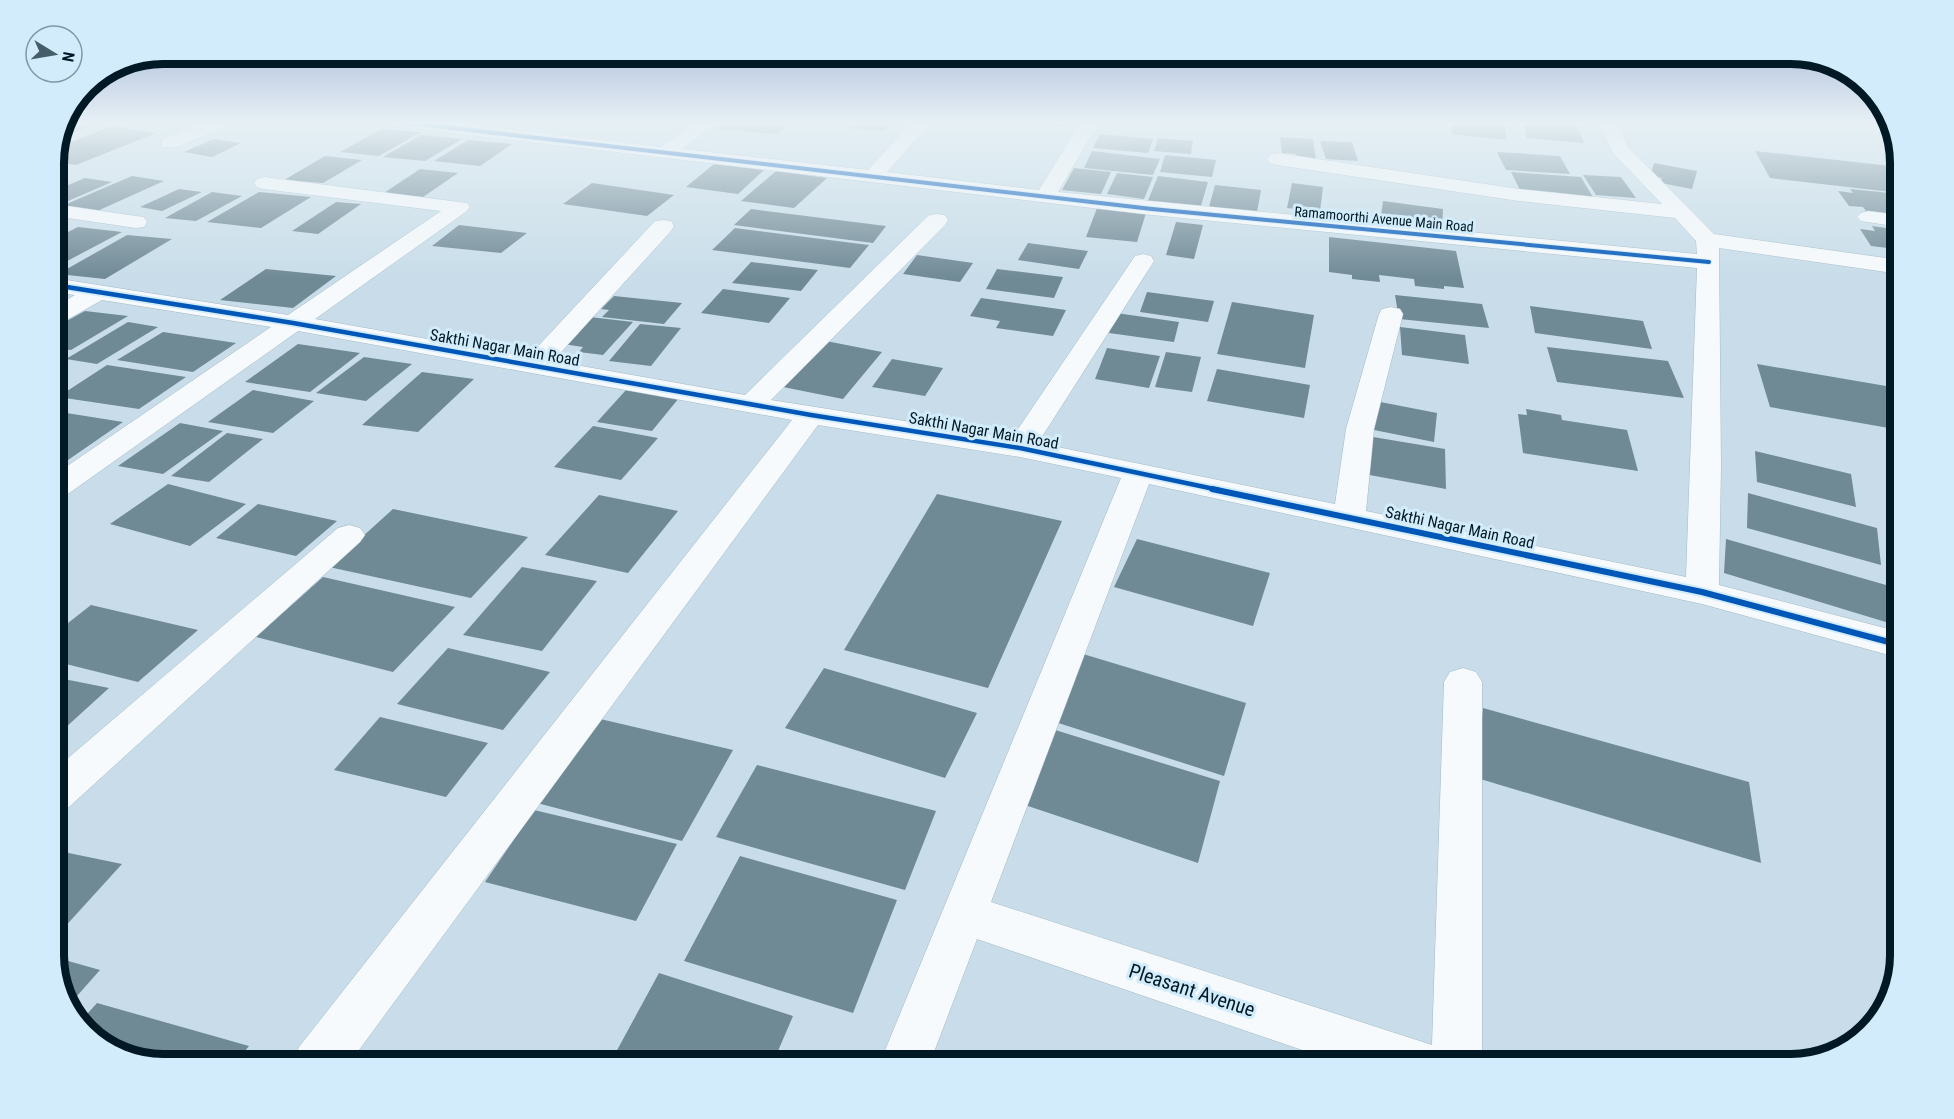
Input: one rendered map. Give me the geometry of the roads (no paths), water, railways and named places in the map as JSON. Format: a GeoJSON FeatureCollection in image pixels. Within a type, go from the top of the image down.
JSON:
{"type":"FeatureCollection","features":[{"type":"Feature","properties":{"kind":"street","name":"Ramamoorthi Avenue Main Road"},"geometry":{"type":"LineString","coordinates":[[858,174],[1045,197],[1889,266]]}},
{"type":"Feature","properties":{"kind":"street"},"geometry":{"type":"LineString","coordinates":[[1045,197],[1059,174]]}},
{"type":"Feature","properties":{"kind":"street"},"geometry":{"type":"LineString","coordinates":[[1379,174],[1519,195],[1682,213]]}},
{"type":"Feature","properties":{"kind":"street"},"geometry":{"type":"LineString","coordinates":[[1644,174],[1682,213],[1708,251],[1702,592]]}},
{"type":"Feature","properties":{"kind":"street"},"geometry":{"type":"LineString","coordinates":[[65,481],[460,207],[264,183]]}},
{"type":"Feature","properties":{"kind":"street"},"geometry":{"type":"LineString","coordinates":[[65,212],[136,222]]}},
{"type":"Feature","properties":{"kind":"street"},"geometry":{"type":"LineString","coordinates":[[65,225],[88,215]]}},
{"type":"Feature","properties":{"kind":"street"},"geometry":{"type":"LineString","coordinates":[[1868,217],[1889,220]]}},
{"type":"Feature","properties":{"kind":"street"},"geometry":{"type":"LineString","coordinates":[[751,404],[937,220]]}},
{"type":"Feature","properties":{"kind":"street"},"geometry":{"type":"LineString","coordinates":[[534,366],[663,226]]}},
{"type":"Feature","properties":{"kind":"street"},"geometry":{"type":"LineString","coordinates":[[1020,448],[1143,261]]}},
{"type":"Feature","properties":{"kind":"street","name":"Sakthi Nagar Main Road"},"geometry":{"type":"LineString","coordinates":[[65,287],[293,323],[811,415],[1020,448],[1702,592],[1890,642]]}},
{"type":"Feature","properties":{"kind":"street"},"geometry":{"type":"LineString","coordinates":[[65,311],[99,292]]}},
{"type":"Feature","properties":{"kind":"street"},"geometry":{"type":"LineString","coordinates":[[1348,518],[1360,429],[1391,314]]}},
{"type":"Feature","properties":{"kind":"street"},"geometry":{"type":"LineString","coordinates":[[325,1054],[811,415]]}},
{"type":"Feature","properties":{"kind":"street"},"geometry":{"type":"LineString","coordinates":[[908,1054],[1138,473]]}},
{"type":"Feature","properties":{"kind":"street"},"geometry":{"type":"LineString","coordinates":[[65,785],[349,534]]}},
{"type":"Feature","properties":{"kind":"street"},"geometry":{"type":"LineString","coordinates":[[1457,1054],[1463,682]]}},
{"type":"Feature","properties":{"kind":"street","name":"Pleasant Avenue"},"geometry":{"type":"LineString","coordinates":[[964,914],[1387,1054]]}}]}
